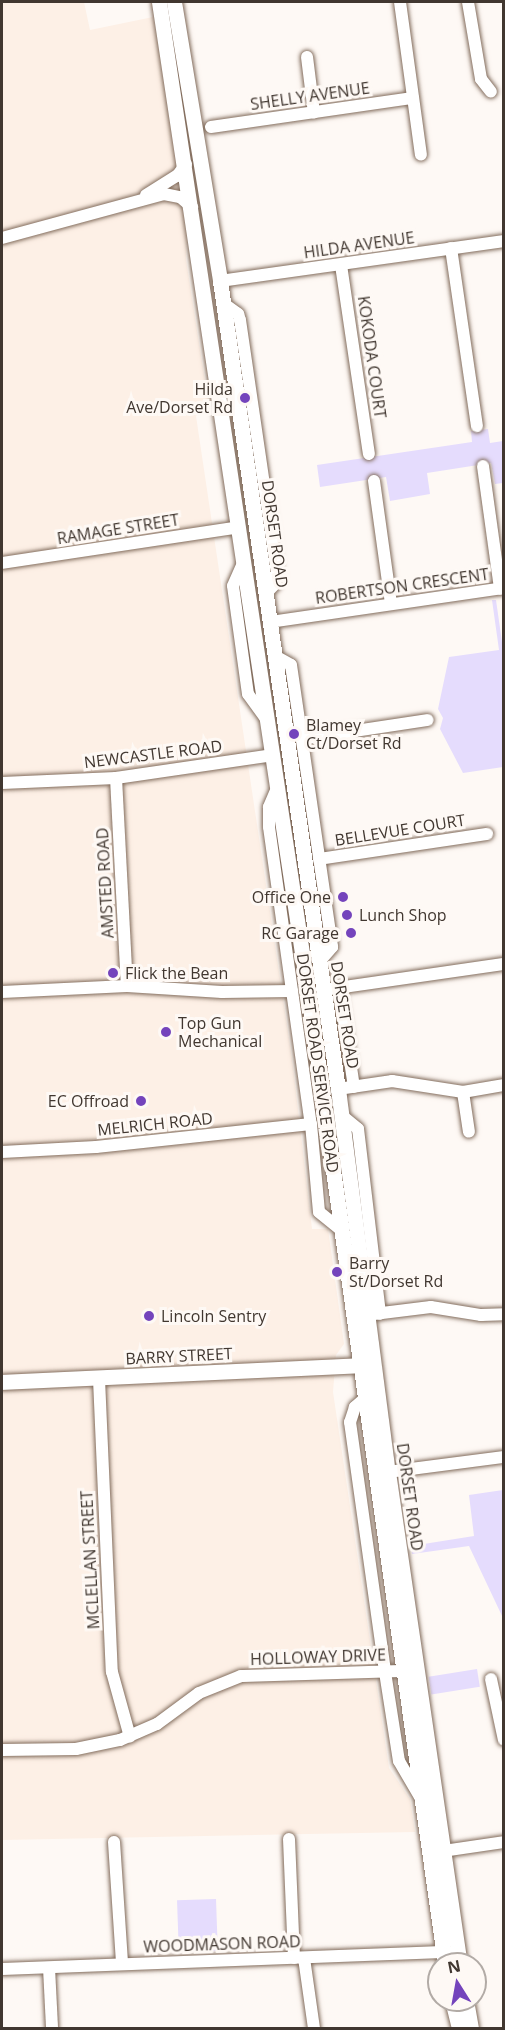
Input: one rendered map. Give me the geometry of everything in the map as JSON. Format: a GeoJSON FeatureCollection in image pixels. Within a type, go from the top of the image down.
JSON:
{"type":"FeatureCollection","features":[{"type":"Feature","properties":{"kind":"main road","name":"DORSET ROAD"},"geometry":{"type":"LineString","coordinates":[[159,2],[186,164],[278,787],[316,992],[338,1089],[355,1220],[374,1314],[363,1400],[420,1797],[436,1852]]}},
{"type":"Feature","properties":{"kind":"main road","name":"DORSET ROAD"},"geometry":{"type":"LineString","coordinates":[[174,2],[220,281],[319,962],[316,992],[340,1229],[388,1472],[450,1952]]}},
{"type":"Feature","properties":{"kind":"main road"},"geometry":{"type":"LineString","coordinates":[[204,284],[220,281]]}},
{"type":"Feature","properties":{"kind":"main road"},"geometry":{"type":"LineString","coordinates":[[223,417],[237,405]]}},
{"type":"Feature","properties":{"kind":"main road"},"geometry":{"type":"LineString","coordinates":[[239,527],[255,525]]}},
{"type":"Feature","properties":{"kind":"main road"},"geometry":{"type":"LineString","coordinates":[[253,624],[270,622]]}},
{"type":"Feature","properties":{"kind":"main road"},"geometry":{"type":"LineString","coordinates":[[340,1229],[355,1220]]}},
{"type":"Feature","properties":{"kind":"main road","name":"BARRY STREET"},"geometry":{"type":"LineString","coordinates":[[2,1382],[367,1365]]}},
{"type":"Feature","properties":{"kind":"main road"},"geometry":{"type":"LineString","coordinates":[[455,2012],[459,2028]]}},
{"type":"Feature","properties":{"kind":"main road"},"geometry":{"type":"LineString","coordinates":[[468,2012],[471,2028]]}},
{"type":"Feature","properties":{"kind":"street"},"geometry":{"type":"LineString","coordinates":[[400,2],[422,155]]}},
{"type":"Feature","properties":{"kind":"street"},"geometry":{"type":"LineString","coordinates":[[468,2],[481,79],[491,92]]}},
{"type":"Feature","properties":{"kind":"street"},"geometry":{"type":"LineString","coordinates":[[307,57],[314,112]]}},
{"type":"Feature","properties":{"kind":"street","name":"SHELLY AVENUE"},"geometry":{"type":"LineString","coordinates":[[211,127],[413,98]]}},
{"type":"Feature","properties":{"kind":"street"},"geometry":{"type":"LineString","coordinates":[[138,201],[177,176],[186,164]]}},
{"type":"Feature","properties":{"kind":"street"},"geometry":{"type":"LineString","coordinates":[[2,238],[164,194],[180,197],[192,207]]}},
{"type":"Feature","properties":{"kind":"street","name":"HILDA AVENUE"},"geometry":{"type":"LineString","coordinates":[[220,281],[504,240]]}},
{"type":"Feature","properties":{"kind":"street"},"geometry":{"type":"LineString","coordinates":[[450,248],[477,426]]}},
{"type":"Feature","properties":{"kind":"street","name":"KOKODA COURT"},"geometry":{"type":"LineString","coordinates":[[341,264],[369,454]]}},
{"type":"Feature","properties":{"kind":"street"},"geometry":{"type":"LineString","coordinates":[[223,303],[238,314],[277,573],[274,584],[265,594]]}},
{"type":"Feature","properties":{"kind":"street"},"geometry":{"type":"LineString","coordinates":[[483,466],[502,588]]}},
{"type":"Feature","properties":{"kind":"street"},"geometry":{"type":"LineString","coordinates":[[374,481],[391,604]]}},
{"type":"Feature","properties":{"kind":"street","name":"RAMAGE STREET"},"geometry":{"type":"LineString","coordinates":[[2,563],[239,527]]}},
{"type":"Feature","properties":{"kind":"street"},"geometry":{"type":"LineString","coordinates":[[244,561],[233,586],[248,694],[268,722]]}},
{"type":"Feature","properties":{"kind":"street","name":"ROBERTSON CRESCENT"},"geometry":{"type":"LineString","coordinates":[[270,622],[502,588]]}},
{"type":"Feature","properties":{"kind":"street","name":"DORSET ROAD SERVICE ROAD"},"geometry":{"type":"LineString","coordinates":[[275,656],[291,665],[332,946],[319,962]]}},
{"type":"Feature","properties":{"kind":"street"},"geometry":{"type":"LineString","coordinates":[[302,739],[428,720]]}},
{"type":"Feature","properties":{"kind":"street","name":"NEWCASTLE ROAD"},"geometry":{"type":"LineString","coordinates":[[2,783],[116,778],[273,756]]}},
{"type":"Feature","properties":{"kind":"street","name":"AMSTED ROAD"},"geometry":{"type":"LineString","coordinates":[[116,778],[127,986]]}},
{"type":"Feature","properties":{"kind":"street","name":"DORSET ROAD SERVICE ROAD"},"geometry":{"type":"LineString","coordinates":[[278,787],[269,807],[268,827],[311,1124],[319,1212],[340,1229]]}},
{"type":"Feature","properties":{"kind":"street","name":"DORSET ROAD SERVICE ROAD"},"geometry":{"type":"LineString","coordinates":[[297,814],[316,839]]}},
{"type":"Feature","properties":{"kind":"street","name":"BELLEVUE COURT"},"geometry":{"type":"LineString","coordinates":[[319,859],[487,834]]}},
{"type":"Feature","properties":{"kind":"street"},"geometry":{"type":"LineString","coordinates":[[316,992],[504,964]]}},
{"type":"Feature","properties":{"kind":"street"},"geometry":{"type":"LineString","coordinates":[[2,992],[127,986],[222,992],[292,991]]}},
{"type":"Feature","properties":{"kind":"street","name":"DORSET ROAD SERVICE ROAD"},"geometry":{"type":"LineString","coordinates":[[339,988],[354,1087]]}},
{"type":"Feature","properties":{"kind":"street"},"geometry":{"type":"LineString","coordinates":[[338,1089],[407,1082],[463,1092],[504,1085]]}},
{"type":"Feature","properties":{"kind":"street"},"geometry":{"type":"LineString","coordinates":[[463,1092],[469,1132]]}},
{"type":"Feature","properties":{"kind":"street","name":"DORSET ROAD SERVICE ROAD"},"geometry":{"type":"LineString","coordinates":[[342,1115],[358,1130],[374,1314]]}},
{"type":"Feature","properties":{"kind":"street","name":"MELRICH ROAD"},"geometry":{"type":"LineString","coordinates":[[2,1152],[96,1147],[311,1124]]}},
{"type":"Feature","properties":{"kind":"street"},"geometry":{"type":"LineString","coordinates":[[374,1314],[431,1307],[481,1315],[504,1314]]}},
{"type":"Feature","properties":{"kind":"street","name":"MCLELLAN STREET"},"geometry":{"type":"LineString","coordinates":[[99,1378],[112,1672],[130,1737]]}},
{"type":"Feature","properties":{"kind":"street"},"geometry":{"type":"LineString","coordinates":[[363,1400],[355,1407],[350,1422],[385,1672],[399,1761],[420,1797]]}},
{"type":"Feature","properties":{"kind":"street"},"geometry":{"type":"LineString","coordinates":[[388,1472],[504,1458]]}},
{"type":"Feature","properties":{"kind":"street","name":"HOLLOWAY DRIVE"},"geometry":{"type":"LineString","coordinates":[[2,1750],[76,1749],[130,1737],[157,1724],[199,1693],[241,1676],[402,1671]]}},
{"type":"Feature","properties":{"kind":"street"},"geometry":{"type":"LineString","coordinates":[[491,1679],[504,1740]]}},
{"type":"Feature","properties":{"kind":"street"},"geometry":{"type":"LineString","coordinates":[[289,1839],[299,1958],[314,2028]]}},
{"type":"Feature","properties":{"kind":"street"},"geometry":{"type":"LineString","coordinates":[[114,1842],[122,1964]]}},
{"type":"Feature","properties":{"kind":"street"},"geometry":{"type":"LineString","coordinates":[[436,1852],[504,1842]]}},
{"type":"Feature","properties":{"kind":"street","name":"WOODMASON ROAD"},"geometry":{"type":"LineString","coordinates":[[2,1969],[299,1958],[427,1957]]}},
{"type":"Feature","properties":{"kind":"street"},"geometry":{"type":"LineString","coordinates":[[49,1968],[52,2028]]}},
{"type":"Feature","properties":{"kind":"shaded area"},"geometry":{"type":"Polygon","coordinates":[[[2,2],[84,2],[90,30],[153,17],[188,202],[186,260],[210,413],[196,416],[292,1059],[312,1229],[328,1229],[344,1344],[336,1355],[333,1392],[389,1768],[410,1799],[415,1832],[2,1840],[2,2]]]}},
{"type":"Feature","properties":{"kind":"shaded area"},"geometry":{"type":"Polygon","coordinates":[[[488,429],[490,443],[503,441],[503,483],[495,484],[491,463],[427,473],[430,494],[390,501],[386,477],[320,487],[317,465],[472,442],[471,431],[488,429]]]}},
{"type":"Feature","properties":{"kind":"shaded area"},"geometry":{"type":"Polygon","coordinates":[[[492,600],[496,600],[503,649],[503,767],[463,773],[440,729],[443,718],[438,709],[449,657],[499,650],[492,600]]]}},
{"type":"Feature","properties":{"kind":"shaded area"},"geometry":{"type":"Polygon","coordinates":[[[504,1490],[503,1618],[469,1546],[412,1554],[411,1546],[474,1536],[469,1495],[504,1490]]]}},
{"type":"Feature","properties":{"kind":"shaded area"},"geometry":{"type":"Polygon","coordinates":[[[477,1669],[480,1687],[431,1694],[429,1677],[477,1669]]]}},
{"type":"Feature","properties":{"kind":"shaded area"},"geometry":{"type":"Polygon","coordinates":[[[216,1899],[218,1951],[179,1952],[177,1900],[216,1899]]]}},
{"type":"Feature","properties":{"kind":"place","name":"Hilda Ave/Dorset Rd"},"geometry":{"type":"Point","coordinates":[245,398]}},
{"type":"Feature","properties":{"kind":"place","name":"Blamey Ct/Dorset Rd"},"geometry":{"type":"Point","coordinates":[294,734]}},
{"type":"Feature","properties":{"kind":"place","name":"Office One"},"geometry":{"type":"Point","coordinates":[343,897]}},
{"type":"Feature","properties":{"kind":"place","name":"Lunch Shop"},"geometry":{"type":"Point","coordinates":[347,915]}},
{"type":"Feature","properties":{"kind":"place","name":"RC Garage"},"geometry":{"type":"Point","coordinates":[351,933]}},
{"type":"Feature","properties":{"kind":"place","name":"Flick the Bean"},"geometry":{"type":"Point","coordinates":[113,973]}},
{"type":"Feature","properties":{"kind":"place","name":"Top Gun Mechanical"},"geometry":{"type":"Point","coordinates":[166,1032]}},
{"type":"Feature","properties":{"kind":"place","name":"EC Offroad"},"geometry":{"type":"Point","coordinates":[141,1101]}},
{"type":"Feature","properties":{"kind":"place","name":"Barry St/Dorset Rd"},"geometry":{"type":"Point","coordinates":[337,1272]}},
{"type":"Feature","properties":{"kind":"place","name":"Lincoln Sentry"},"geometry":{"type":"Point","coordinates":[149,1316]}}]}
